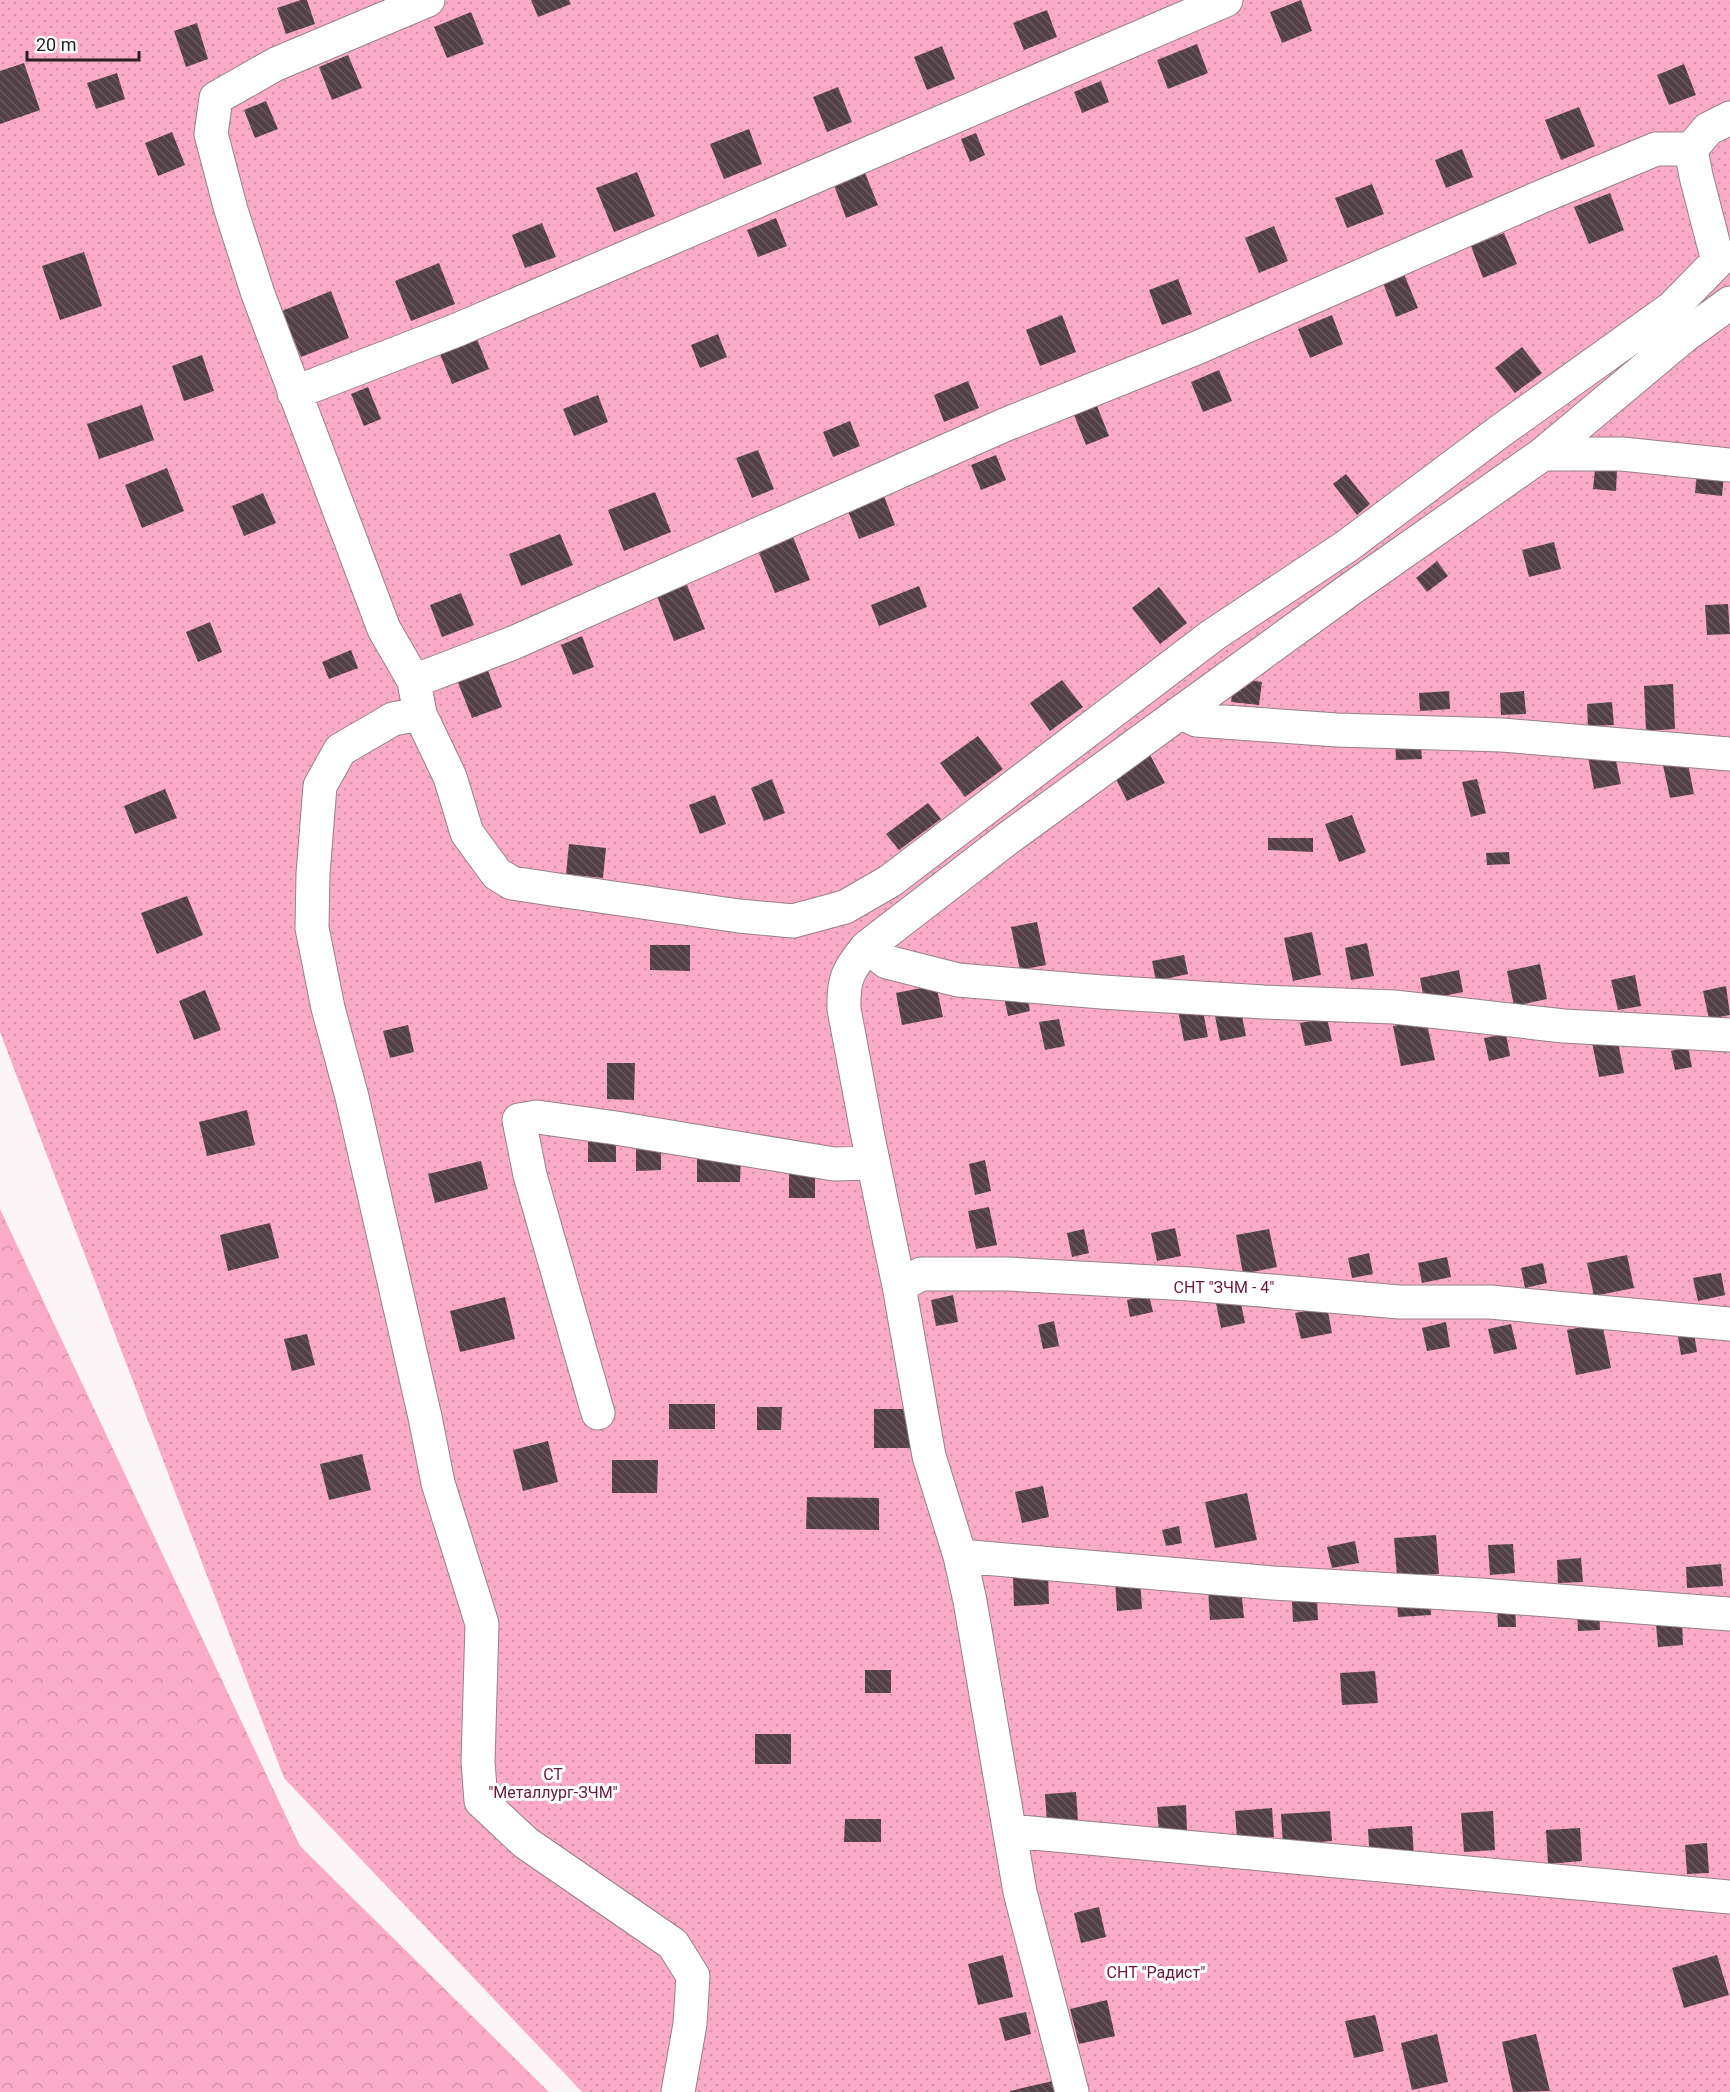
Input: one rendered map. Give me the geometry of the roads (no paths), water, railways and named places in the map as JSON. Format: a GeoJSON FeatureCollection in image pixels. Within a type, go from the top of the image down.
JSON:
{"type":"FeatureCollection","features":[{"type":"Feature","properties":{"kind":"lane"},"geometry":{"type":"LineString","coordinates":[[428,0],[276,64],[216,98],[212,134],[231,210],[258,294],[384,629],[414,681],[420,714],[450,777],[466,833],[497,874],[512,883],[631,901],[792,921],[845,907],[890,881],[1213,635],[1347,546],[1499,432],[1672,308],[1718,261],[1691,149]]}},
{"type":"Feature","properties":{"kind":"lane"},"geometry":{"type":"LineString","coordinates":[[294,393],[457,330],[1226,0]]}},
{"type":"Feature","properties":{"kind":"lane"},"geometry":{"type":"LineString","coordinates":[[414,681],[513,643],[1002,426],[1199,347],[1543,196],[1656,149],[1691,149],[1708,129],[1730,118]]}},
{"type":"Feature","properties":{"kind":"lane"},"geometry":{"type":"LineString","coordinates":[[1072,2092],[1020,1892],[970,1600],[960,1556],[929,1456],[899,1286],[844,1009],[843,988],[852,966],[867,946],[1007,839],[1181,712],[1543,454],[1683,337],[1730,303]]}},
{"type":"Feature","properties":{"kind":"lane"},"geometry":{"type":"LineString","coordinates":[[1543,454],[1622,454],[1730,465]]}},
{"type":"Feature","properties":{"kind":"lane"},"geometry":{"type":"LineString","coordinates":[[1181,712],[1196,720],[1208,721],[1336,730],[1502,735],[1730,753]]}},
{"type":"Feature","properties":{"kind":"lane"},"geometry":{"type":"LineString","coordinates":[[420,714],[393,719],[340,750],[320,786],[313,874],[312,928],[328,1008],[352,1096],[438,1483],[482,1624],[478,1762],[481,1802],[526,1843],[674,1944],[693,1976],[690,2024],[678,2092]]}},
{"type":"Feature","properties":{"kind":"lane"},"geometry":{"type":"LineString","coordinates":[[867,946],[887,962],[958,980],[1137,994],[1394,1007],[1564,1026],[1730,1035]]}},
{"type":"Feature","properties":{"kind":"lane"},"geometry":{"type":"LineString","coordinates":[[598,1413],[530,1174],[519,1120],[537,1117],[616,1128],[834,1164],[873,1162]]}},
{"type":"Feature","properties":{"kind":"lane"},"geometry":{"type":"LineString","coordinates":[[899,1286],[921,1274],[1008,1274],[1190,1284],[1399,1302],[1490,1302],[1730,1324]]}},
{"type":"Feature","properties":{"kind":"lane"},"geometry":{"type":"LineString","coordinates":[[960,1556],[1273,1583],[1481,1595],[1730,1614]]}},
{"type":"Feature","properties":{"kind":"lane"},"geometry":{"type":"LineString","coordinates":[[1010,1831],[1730,1897]]}},
{"type":"Feature","properties":{"kind":"park label","name":"СНТ \"ЗЧМ - 4\""},"geometry":{"type":"Point","coordinates":[1224,1287]}},
{"type":"Feature","properties":{"kind":"park label","name":"СТ \"Металлург-ЗЧМ\""},"geometry":{"type":"Point","coordinates":[553,1783]}},
{"type":"Feature","properties":{"kind":"park label","name":"СНТ \"Радист\""},"geometry":{"type":"Point","coordinates":[1156,1972]}}]}
